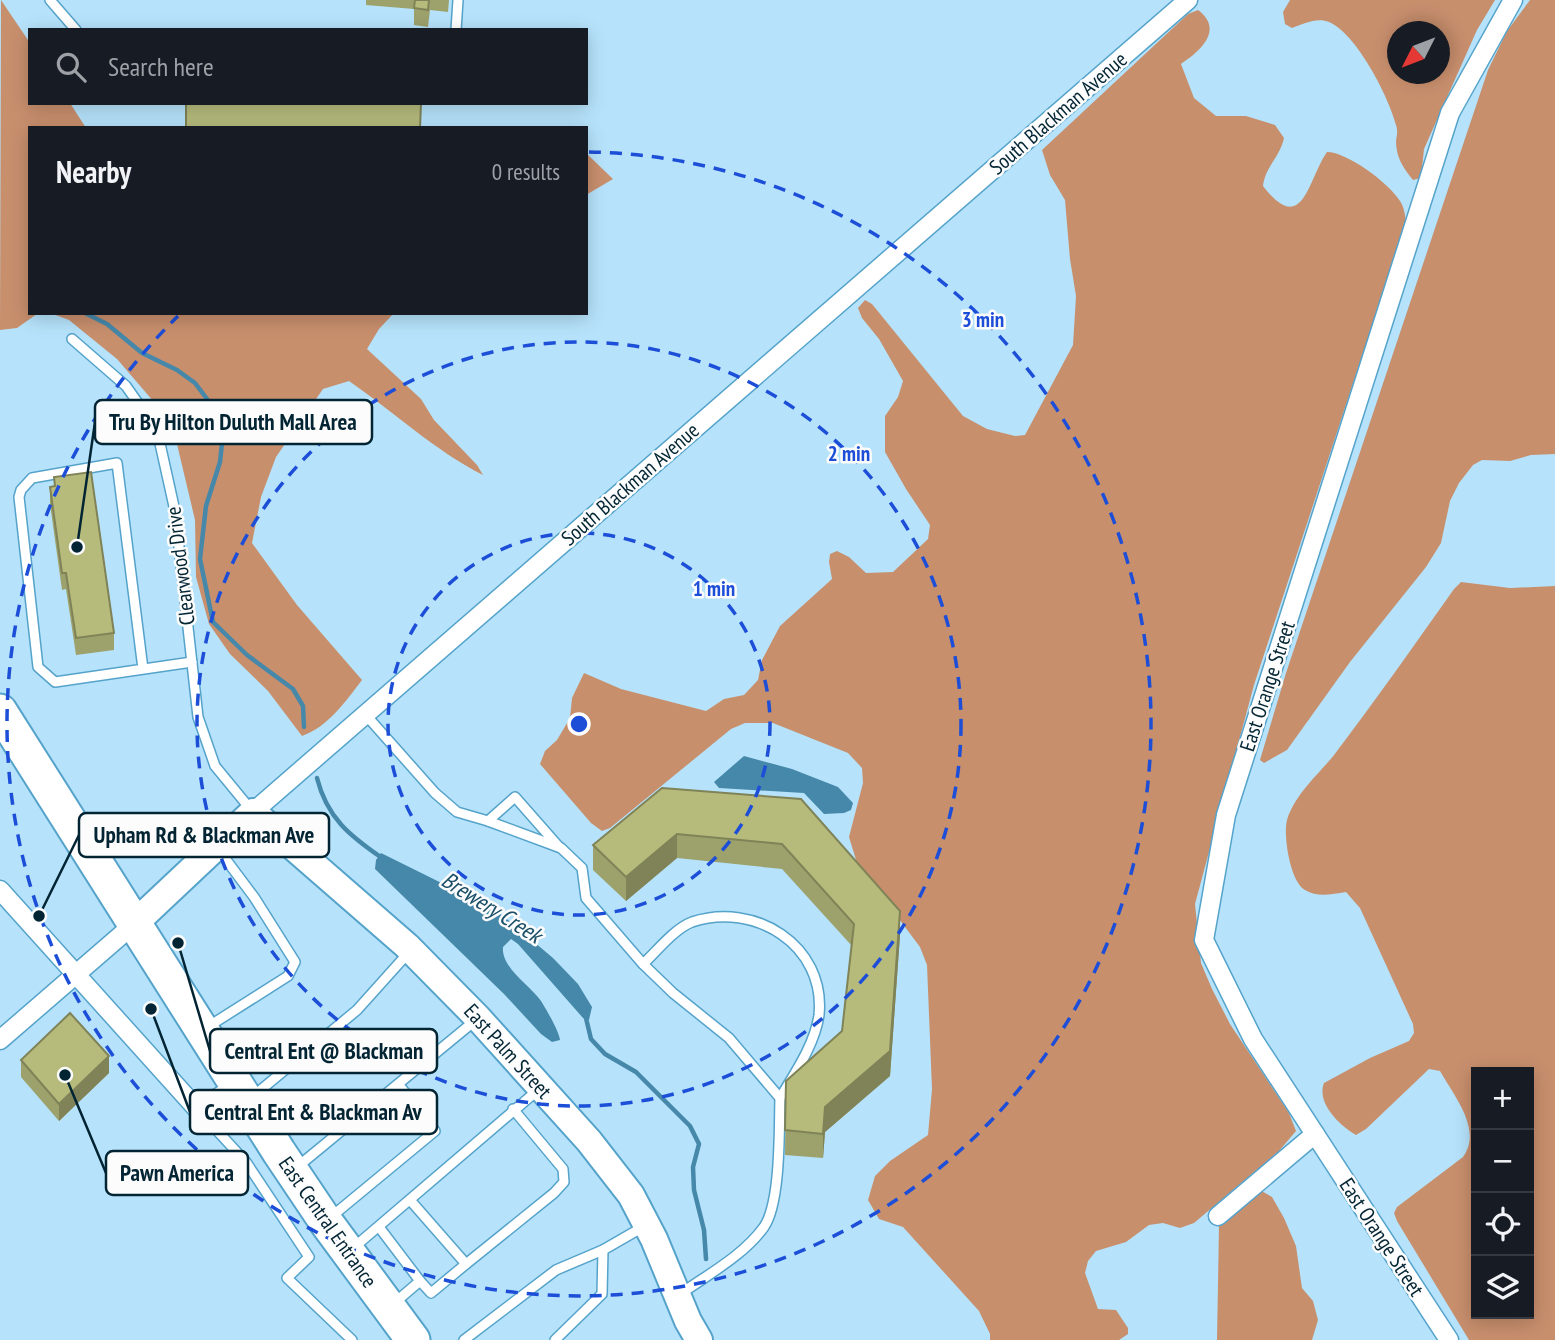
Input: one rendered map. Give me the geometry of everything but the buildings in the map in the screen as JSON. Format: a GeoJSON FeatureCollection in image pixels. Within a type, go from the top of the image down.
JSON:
{"type":"FeatureCollection","features":[{"type":"Feature","properties":{"kind":"highway","name":"East Central Entrance"},"geometry":{"type":"LineString","coordinates":[[0,711],[292,1172],[398,1329]]}},
{"type":"Feature","properties":{"kind":"street","name":"South Blackman Avenue"},"geometry":{"type":"LineString","coordinates":[[0,1040],[134,924],[253,812],[1188,0]]}},
{"type":"Feature","properties":{"kind":"street","name":"East Orange Street"},"geometry":{"type":"LineString","coordinates":[[1449,1340],[1253,1039],[1204,940],[1226,815],[1450,113],[1513,0]]}},
{"type":"Feature","properties":{"kind":"street","name":"East Palm Street"},"geometry":{"type":"LineString","coordinates":[[253,812],[411,950],[478,1018],[589,1141],[631,1195],[699,1340]]}},
{"type":"Feature","properties":{"kind":"street"},"geometry":{"type":"LineString","coordinates":[[0,890],[198,1110],[242,1093]]}},
{"type":"Feature","properties":{"kind":"street"},"geometry":{"type":"LineString","coordinates":[[1218,1216],[1315,1134]]}},
{"type":"Feature","properties":{"kind":"lane"},"geometry":{"type":"LineString","coordinates":[[50,0],[74,28]]}},
{"type":"Feature","properties":{"kind":"lane"},"geometry":{"type":"LineString","coordinates":[[456,28],[458,0]]}},
{"type":"Feature","properties":{"kind":"lane","name":"Clearwood Drive"},"geometry":{"type":"LineString","coordinates":[[72,339],[126,386],[157,430],[175,510],[198,717],[215,766],[253,812]]}},
{"type":"Feature","properties":{"kind":"lane"},"geometry":{"type":"LineString","coordinates":[[143,669],[117,463],[32,478],[21,490],[19,497],[38,667],[55,682],[192,662]]}},
{"type":"Feature","properties":{"kind":"lane"},"geometry":{"type":"LineString","coordinates":[[365,714],[435,793],[457,812],[561,848]]}},
{"type":"Feature","properties":{"kind":"lane"},"geometry":{"type":"LineString","coordinates":[[488,821],[515,797],[582,868],[586,898],[643,964],[673,993],[729,1038],[780,1098]]}},
{"type":"Feature","properties":{"kind":"lane"},"geometry":{"type":"LineString","coordinates":[[202,1031],[288,976],[295,962],[254,897],[216,846]]}},
{"type":"Feature","properties":{"kind":"lane"},"geometry":{"type":"LineString","coordinates":[[643,964],[689,923],[720,916],[760,921],[795,943],[816,975],[819,1015],[806,1052],[780,1098],[775,1194],[765,1225],[742,1250],[678,1296]]}},
{"type":"Feature","properties":{"kind":"lane"},"geometry":{"type":"LineString","coordinates":[[242,1093],[271,1083],[356,1010],[411,950]]}},
{"type":"Feature","properties":{"kind":"lane"},"geometry":{"type":"LineString","coordinates":[[292,1172],[478,1018]]}},
{"type":"Feature","properties":{"kind":"lane"},"geometry":{"type":"LineString","coordinates":[[326,1222],[435,1131],[399,1085]]}},
{"type":"Feature","properties":{"kind":"lane"},"geometry":{"type":"LineString","coordinates":[[348,1253],[541,1087]]}},
{"type":"Feature","properties":{"kind":"lane"},"geometry":{"type":"LineString","coordinates":[[198,1110],[237,1150],[309,1257],[287,1278],[352,1340]]}},
{"type":"Feature","properties":{"kind":"lane"},"geometry":{"type":"LineString","coordinates":[[379,1227],[431,1293],[554,1193],[564,1182],[563,1169],[513,1110]]}},
{"type":"Feature","properties":{"kind":"lane"},"geometry":{"type":"LineString","coordinates":[[410,1200],[466,1264]]}},
{"type":"Feature","properties":{"kind":"lane"},"geometry":{"type":"LineString","coordinates":[[464,1340],[556,1270],[603,1250],[646,1225]]}},
{"type":"Feature","properties":{"kind":"lane"},"geometry":{"type":"LineString","coordinates":[[555,1340],[602,1294],[603,1250]]}},
{"type":"Feature","properties":{"kind":"lane"},"geometry":{"type":"LineString","coordinates":[[398,1329],[421,1281]]}},
{"type":"Feature","properties":{"kind":"shaded area"},"geometry":{"type":"Polygon","coordinates":[[[1,0],[28,40],[28,105],[71,105],[85,126],[28,126],[28,315],[36,315],[17,328],[0,330],[1,0]]]}},
{"type":"Feature","properties":{"kind":"shaded area"},"geometry":{"type":"Polygon","coordinates":[[[1290,0],[1495,0],[1477,30],[1424,149],[1421,178],[1413,180],[1397,152],[1397,127],[1379,83],[1350,39],[1329,22],[1320,20],[1292,28],[1285,24],[1283,12],[1290,0]]]}},
{"type":"Feature","properties":{"kind":"shaded area"},"geometry":{"type":"Polygon","coordinates":[[[1530,0],[1555,0],[1555,454],[1531,455],[1510,461],[1482,460],[1473,465],[1459,483],[1450,501],[1441,543],[1426,567],[1350,662],[1287,750],[1264,763],[1260,760],[1286,673],[1488,70],[1507,31],[1530,0]]]}},
{"type":"Feature","properties":{"kind":"shaded area"},"geometry":{"type":"Polygon","coordinates":[[[1198,10],[1206,18],[1209,33],[1201,47],[1181,64],[1194,98],[1216,116],[1246,116],[1275,125],[1284,138],[1263,186],[1276,201],[1287,206],[1296,205],[1303,199],[1327,152],[1335,153],[1356,163],[1387,186],[1401,203],[1406,222],[1254,685],[1195,904],[1201,963],[1212,989],[1230,1024],[1289,1113],[1296,1131],[1279,1151],[1194,1223],[1180,1228],[1163,1223],[1149,1225],[1126,1242],[1096,1251],[1088,1261],[1085,1273],[1098,1309],[1116,1310],[1128,1328],[1128,1334],[1119,1340],[990,1340],[990,1334],[979,1311],[903,1227],[879,1219],[868,1200],[875,1176],[890,1161],[928,1135],[932,1089],[927,965],[920,947],[857,863],[849,837],[863,783],[862,768],[848,753],[773,723],[745,723],[731,729],[610,828],[602,831],[591,823],[540,764],[545,751],[557,740],[570,718],[572,698],[584,673],[621,689],[706,711],[724,699],[744,695],[758,680],[762,660],[780,626],[832,579],[830,554],[837,551],[849,557],[866,573],[893,572],[928,539],[930,525],[885,452],[885,416],[898,397],[903,381],[879,339],[862,318],[858,308],[865,300],[872,304],[963,416],[987,429],[1015,436],[1025,435],[1073,345],[1076,296],[1065,200],[1050,175],[1042,150],[1188,14],[1198,10]]]}},
{"type":"Feature","properties":{"kind":"shaded area"},"geometry":{"type":"Polygon","coordinates":[[[588,155],[613,179],[588,194],[588,155]]]}},
{"type":"Feature","properties":{"kind":"shaded area"},"geometry":{"type":"Polygon","coordinates":[[[56,315],[392,315],[379,329],[367,349],[421,399],[434,420],[477,465],[483,475],[431,442],[349,381],[323,389],[276,457],[261,497],[252,543],[297,605],[362,680],[343,705],[311,732],[302,736],[268,691],[230,654],[209,624],[196,577],[195,520],[172,423],[117,359],[69,320],[56,315]]]}},
{"type":"Feature","properties":{"kind":"shaded area"},"geometry":{"type":"Polygon","coordinates":[[[1461,582],[1510,588],[1555,586],[1555,1340],[1469,1340],[1397,1221],[1394,1213],[1397,1207],[1463,1157],[1468,1147],[1470,1136],[1464,1113],[1440,1071],[1429,1069],[1366,1129],[1356,1135],[1337,1120],[1323,1098],[1324,1083],[1409,1041],[1414,1033],[1413,1024],[1360,908],[1346,892],[1320,895],[1305,890],[1295,878],[1287,847],[1287,820],[1295,802],[1334,755],[1461,582]]]}},
{"type":"Feature","properties":{"kind":"shaded area"},"geometry":{"type":"Polygon","coordinates":[[[1260,1190],[1272,1197],[1296,1246],[1302,1288],[1313,1301],[1318,1320],[1312,1340],[1217,1340],[1219,1226],[1232,1210],[1260,1190]]]}},
{"type":"Feature","properties":{"kind":"water"},"geometry":{"type":"Polygon","coordinates":[[[744,756],[792,769],[838,787],[853,803],[851,810],[824,814],[804,793],[719,788],[714,782],[744,756]]]}},
{"type":"Feature","properties":{"kind":"water"},"geometry":{"type":"Polygon","coordinates":[[[381,853],[496,910],[553,958],[578,984],[592,1007],[589,1020],[583,1018],[511,939],[503,947],[507,962],[541,1001],[560,1040],[552,1042],[541,1034],[504,994],[375,869],[376,860],[381,853]]]}},
{"type":"Feature","properties":{"kind":"waterway","name":"Brewery Creek"},"geometry":{"type":"LineString","coordinates":[[89,315],[107,324],[142,353],[177,370],[195,383],[216,411],[223,434],[220,462],[206,506],[200,559],[213,622],[247,655],[293,689],[303,706],[304,727]]}},
{"type":"Feature","properties":{"kind":"waterway","name":"Brewery Creek"},"geometry":{"type":"LineString","coordinates":[[317,778],[327,804],[341,825],[382,858]]}},
{"type":"Feature","properties":{"kind":"waterway","name":"Brewery Creek"},"geometry":{"type":"LineString","coordinates":[[585,1014],[591,1039],[605,1054],[636,1072],[690,1126],[699,1144],[693,1167],[694,1190],[704,1230],[706,1259]]}},
{"type":"Feature","properties":{"kind":"place","name":"Tru By Hilton Duluth Mall Area"},"geometry":{"type":"Point","coordinates":[77,547]}},
{"type":"Feature","properties":{"kind":"place","name":"Upham Rd & Blackman Ave"},"geometry":{"type":"Point","coordinates":[39,916]}},
{"type":"Feature","properties":{"kind":"place","name":"Central Ent @ Blackman"},"geometry":{"type":"Point","coordinates":[178,943]}},
{"type":"Feature","properties":{"kind":"place","name":"Central Ent & Blackman Av"},"geometry":{"type":"Point","coordinates":[151,1009]}},
{"type":"Feature","properties":{"kind":"place","name":"Pawn America"},"geometry":{"type":"Point","coordinates":[65,1075]}}]}
